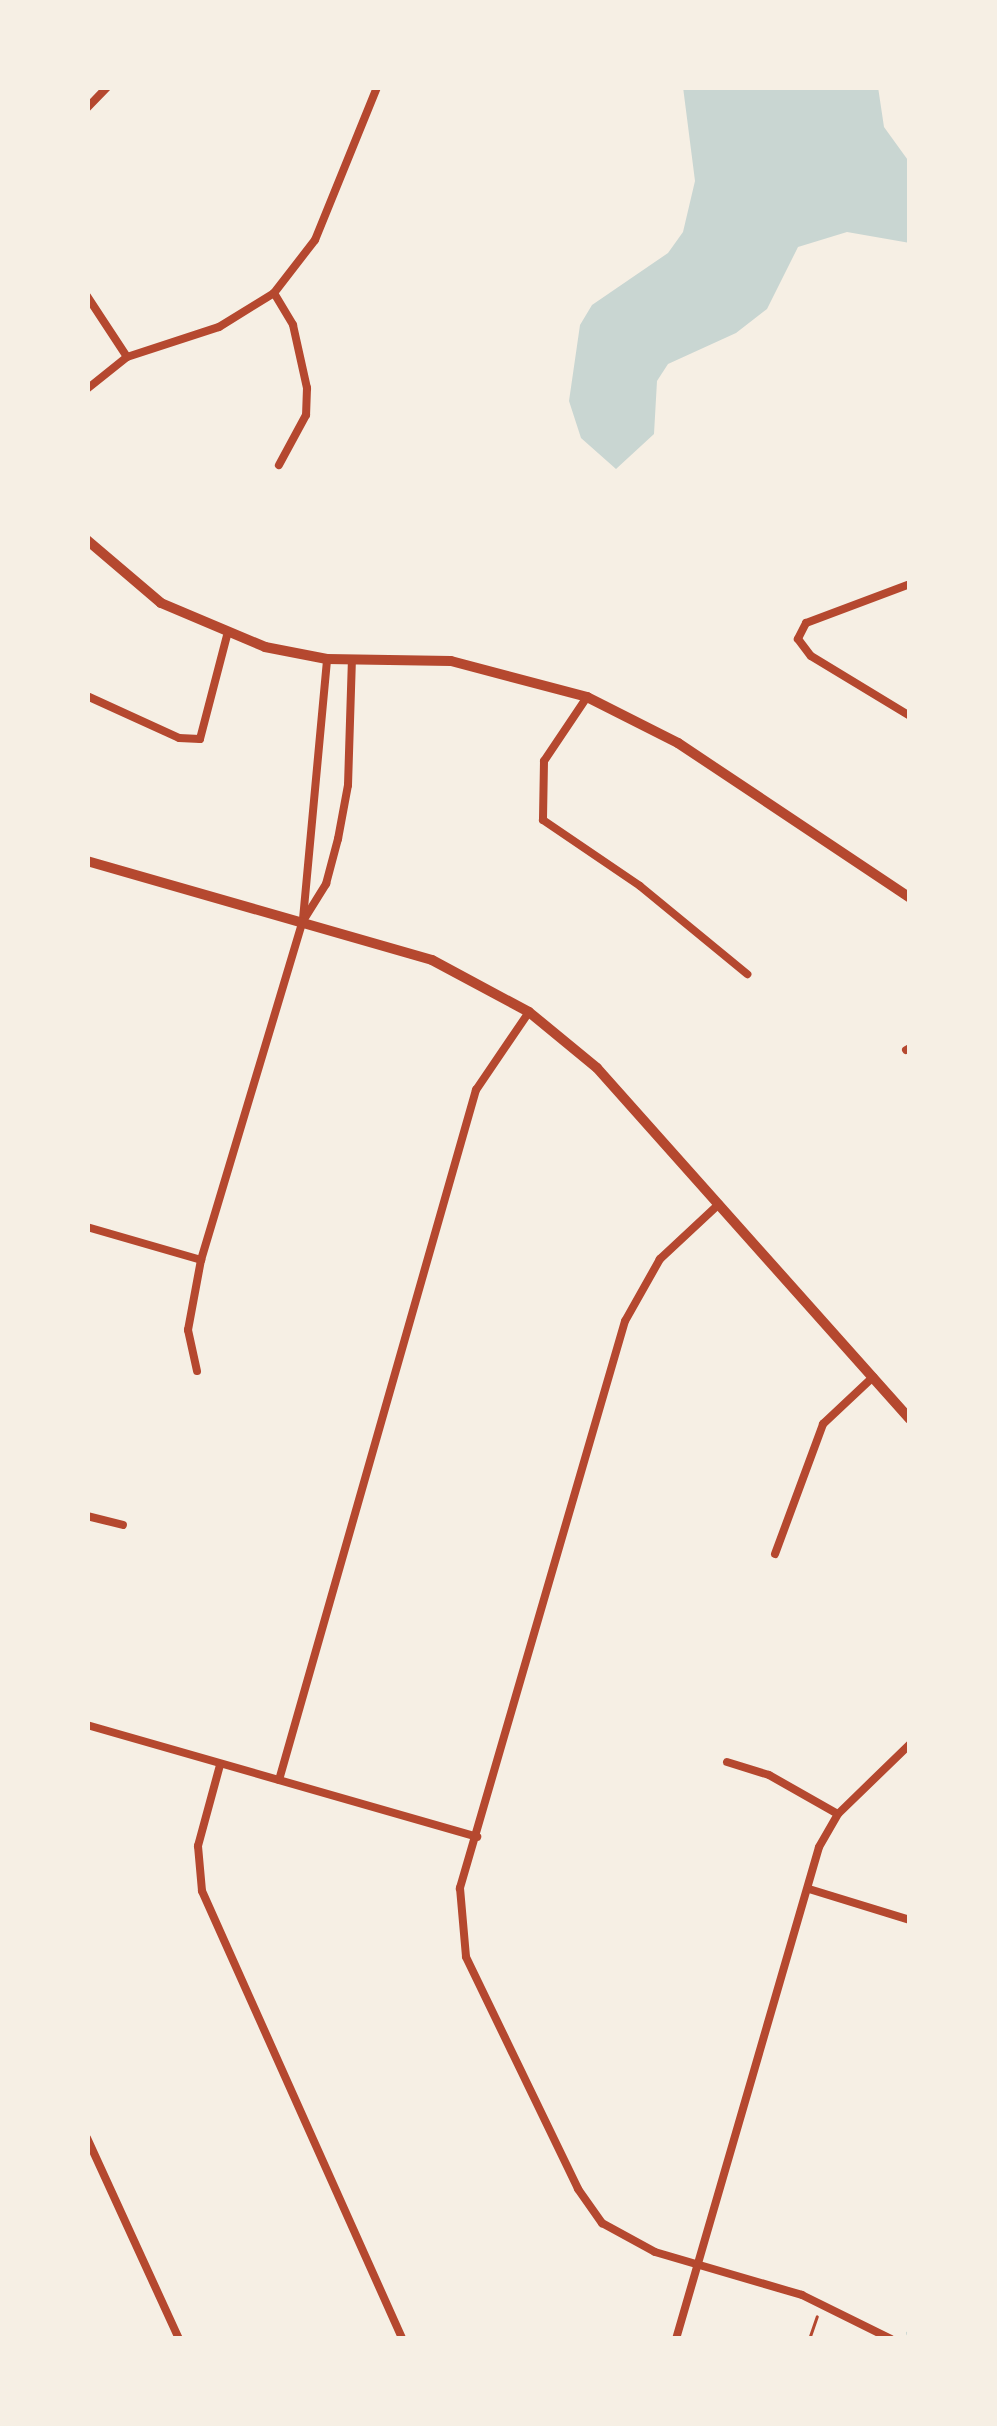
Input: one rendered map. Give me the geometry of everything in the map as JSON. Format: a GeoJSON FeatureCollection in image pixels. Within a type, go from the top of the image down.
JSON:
{"type":"FeatureCollection","features":[{"type":"Feature","properties":{"kind":"main road"},"geometry":{"type":"LineString","coordinates":[[87,540],[161,603],[227,635],[327,659],[452,662],[587,697],[736,779],[910,898]]}},
{"type":"Feature","properties":{"kind":"main road"},"geometry":{"type":"LineString","coordinates":[[87,861],[432,960],[529,1012],[597,1068],[910,1419]]}},
{"type":"Feature","properties":{"kind":"street"},"geometry":{"type":"LineString","coordinates":[[87,108],[106,87]]}},
{"type":"Feature","properties":{"kind":"street"},"geometry":{"type":"LineString","coordinates":[[87,388],[127,357],[219,327],[274,293],[315,240],[377,87]]}},
{"type":"Feature","properties":{"kind":"street"},"geometry":{"type":"LineString","coordinates":[[274,293],[293,325],[308,388],[306,415],[279,465]]}},
{"type":"Feature","properties":{"kind":"street"},"geometry":{"type":"LineString","coordinates":[[87,296],[127,357]]}},
{"type":"Feature","properties":{"kind":"street"},"geometry":{"type":"LineString","coordinates":[[910,584],[806,623],[798,639],[811,656],[910,716]]}},
{"type":"Feature","properties":{"kind":"street"},"geometry":{"type":"LineString","coordinates":[[87,696],[179,739],[200,739],[227,635]]}},
{"type":"Feature","properties":{"kind":"street"},"geometry":{"type":"LineString","coordinates":[[196,1371],[188,1330],[201,1260],[303,921],[327,659]]}},
{"type":"Feature","properties":{"kind":"street"},"geometry":{"type":"LineString","coordinates":[[303,921],[326,884],[348,785],[352,660]]}},
{"type":"Feature","properties":{"kind":"street"},"geometry":{"type":"LineString","coordinates":[[587,697],[544,761],[543,820],[640,886],[747,974]]}},
{"type":"Feature","properties":{"kind":"street"},"geometry":{"type":"LineString","coordinates":[[279,1780],[476,1090],[529,1012]]}},
{"type":"Feature","properties":{"kind":"street"},"geometry":{"type":"LineString","coordinates":[[720,1203],[660,1258],[625,1322],[460,1888],[466,1958],[578,2189],[602,2223],[655,2252],[822,2303],[891,2339]]}},
{"type":"Feature","properties":{"kind":"street"},"geometry":{"type":"LineString","coordinates":[[87,1227],[201,1260]]}},
{"type":"Feature","properties":{"kind":"street"},"geometry":{"type":"LineString","coordinates":[[775,1554],[823,1424],[873,1377]]}},
{"type":"Feature","properties":{"kind":"street"},"geometry":{"type":"LineString","coordinates":[[87,1516],[123,1525]]}},
{"type":"Feature","properties":{"kind":"street"},"geometry":{"type":"LineString","coordinates":[[87,1725],[477,1838]]}},
{"type":"Feature","properties":{"kind":"street"},"geometry":{"type":"LineString","coordinates":[[676,2339],[819,1847],[838,1814],[910,1744]]}},
{"type":"Feature","properties":{"kind":"street"},"geometry":{"type":"LineString","coordinates":[[727,1762],[770,1775],[838,1814]]}},
{"type":"Feature","properties":{"kind":"street"},"geometry":{"type":"LineString","coordinates":[[220,1765],[198,1846],[202,1891],[402,2339]]}},
{"type":"Feature","properties":{"kind":"street"},"geometry":{"type":"LineString","coordinates":[[809,1889],[910,1920]]}},
{"type":"Feature","properties":{"kind":"street"},"geometry":{"type":"LineString","coordinates":[[87,2138],[179,2339]]}},
{"type":"Feature","properties":{"kind":"path"},"geometry":{"type":"LineString","coordinates":[[809,2339],[822,2303]]}},
{"type":"Feature","properties":{"kind":"shaded area"},"geometry":{"type":"Polygon","coordinates":[[[683,87],[878,87],[884,127],[910,163],[910,243],[847,232],[798,247],[767,309],[736,333],[668,364],[657,381],[654,434],[616,469],[581,438],[569,401],[580,325],[592,305],[668,253],[683,232],[695,181],[683,87]]]}}]}
